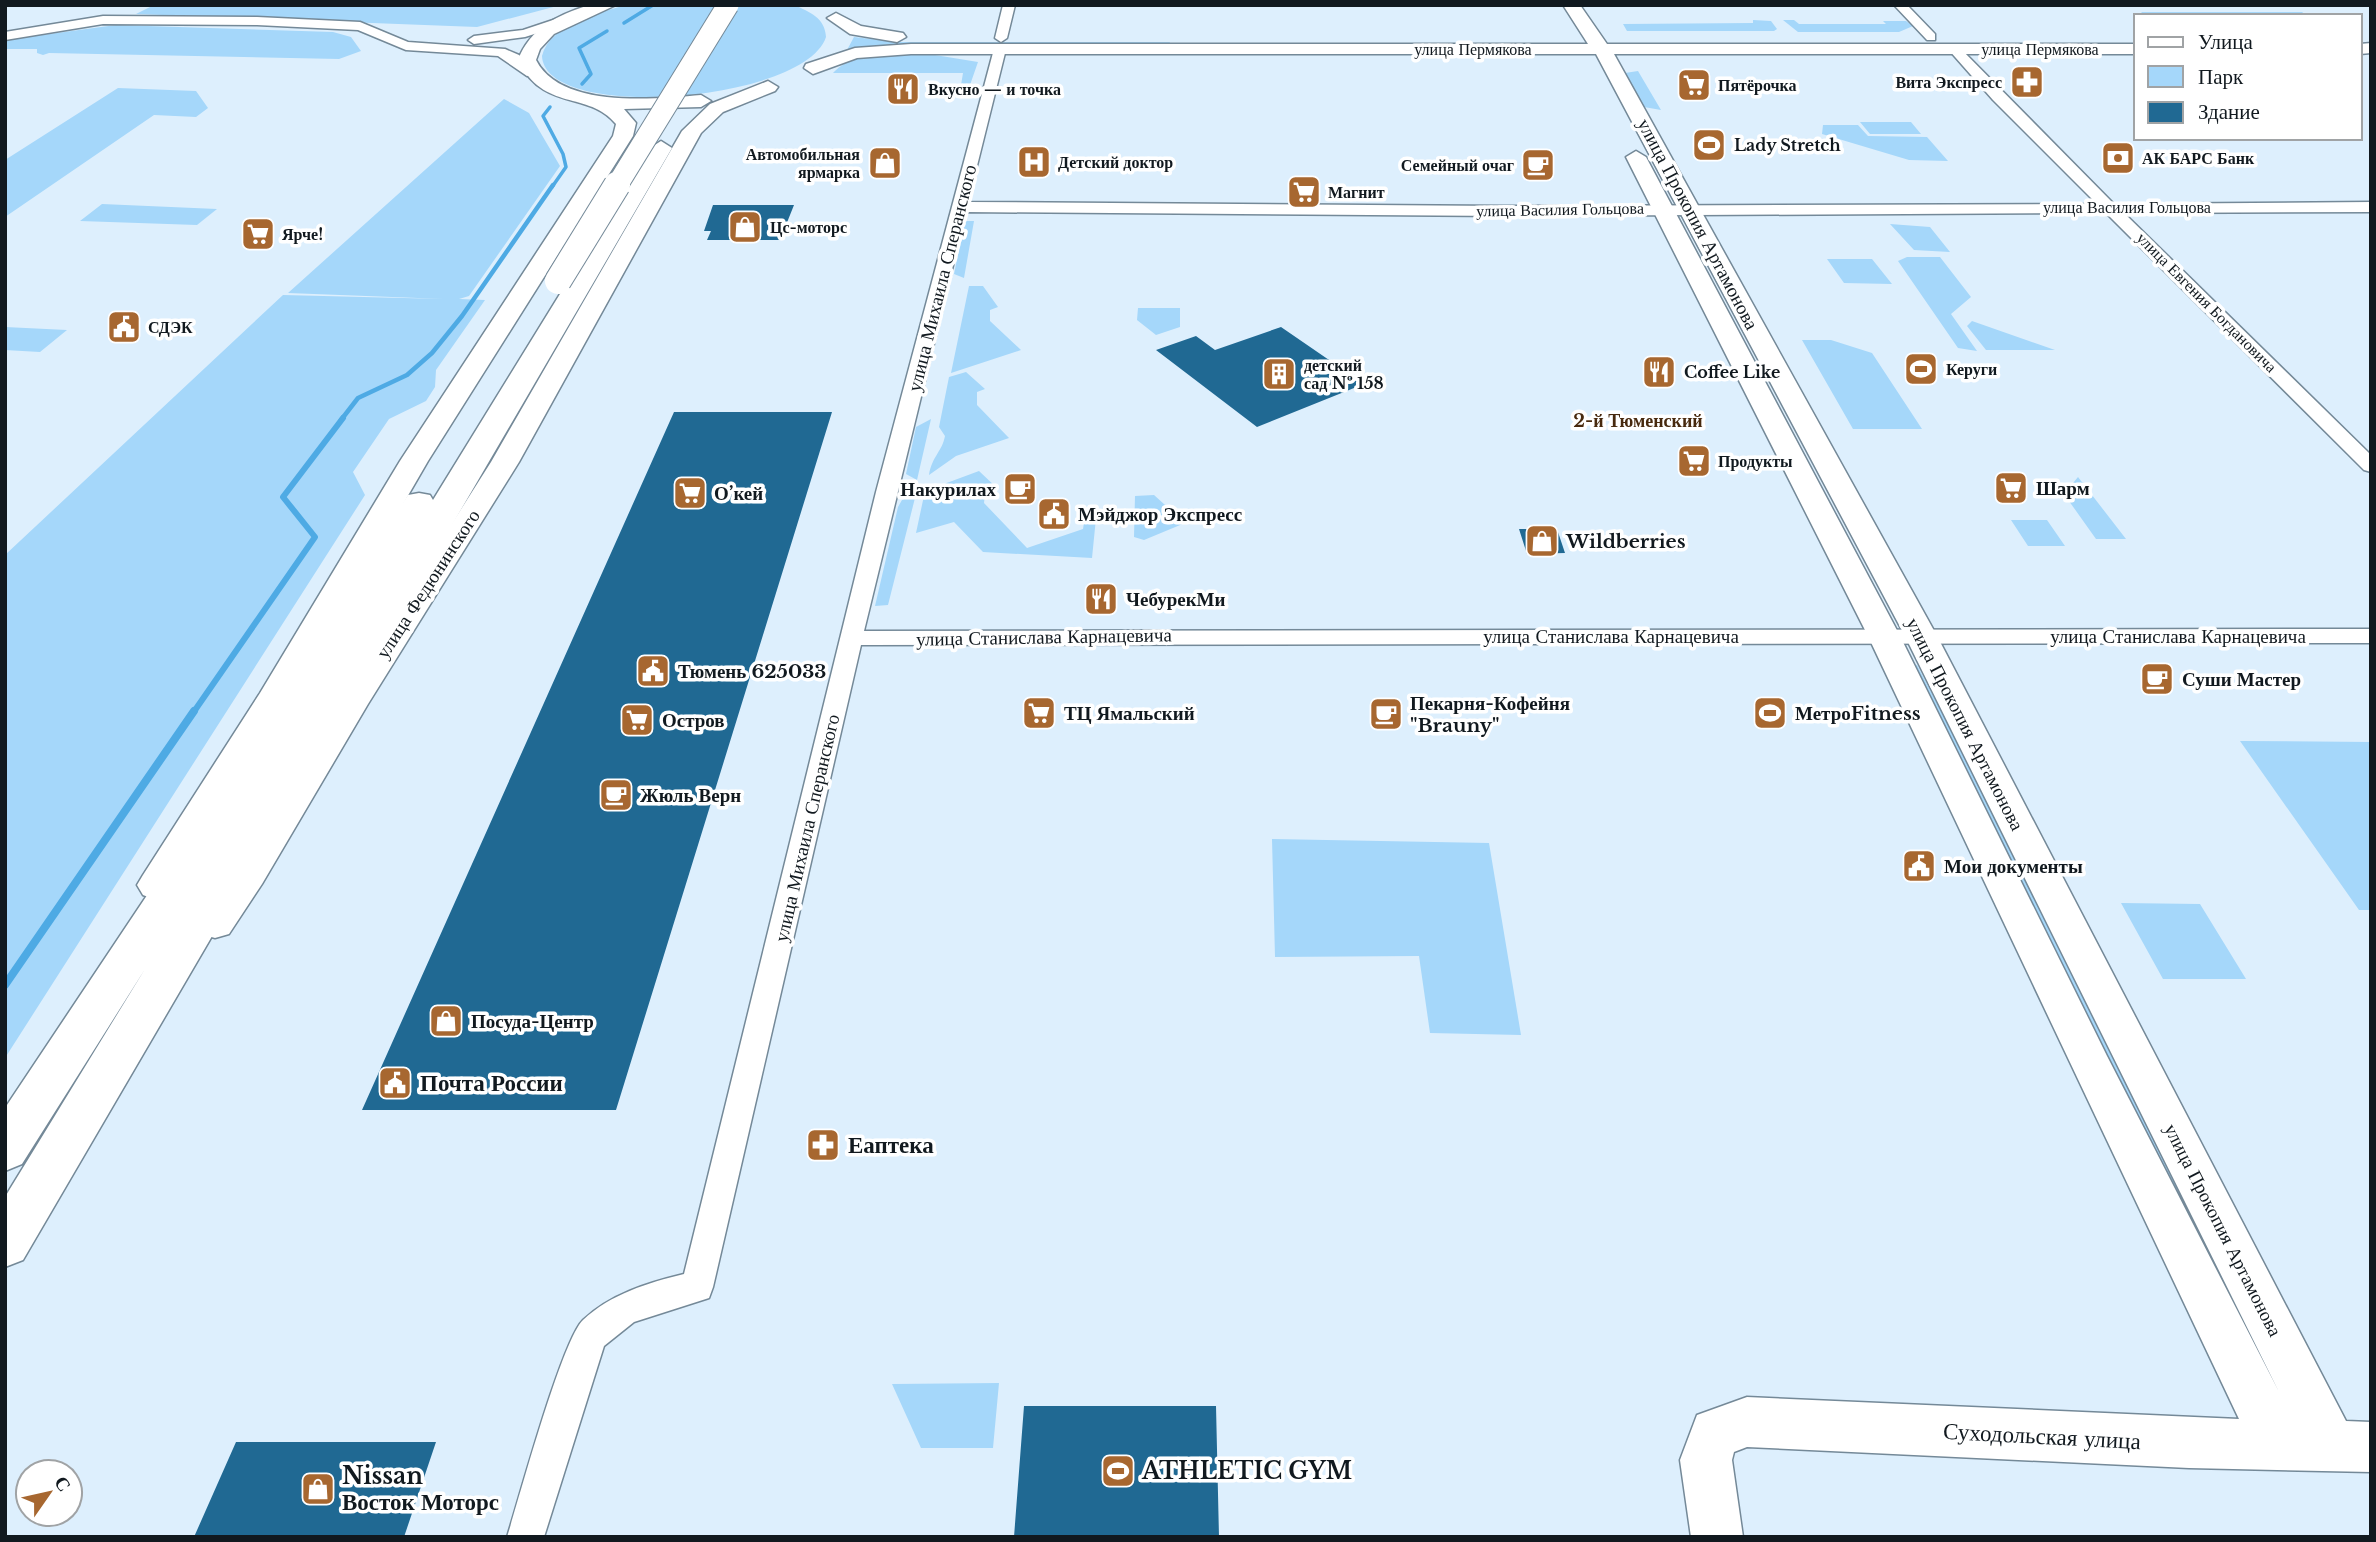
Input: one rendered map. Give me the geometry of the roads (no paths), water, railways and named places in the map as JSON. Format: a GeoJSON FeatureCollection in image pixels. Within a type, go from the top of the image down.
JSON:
{"type":"FeatureCollection","features":[{"type":"Feature","properties":{"kind":"highway"},"geometry":{"type":"LineString","coordinates":[[570,281],[728,5]]}},
{"type":"Feature","properties":{"kind":"highway"},"geometry":{"type":"LineString","coordinates":[[5,1149],[570,281],[745,5]]}},
{"type":"Feature","properties":{"kind":"highway","name":"улица Федюнинского"},"geometry":{"type":"LineString","coordinates":[[5,1243],[92,1100],[570,281]]}},
{"type":"Feature","properties":{"kind":"main road"},"geometry":{"type":"LineString","coordinates":[[32,1107],[161,876],[272,701],[414,461],[623,136],[626,123],[621,114],[546,85],[532,73],[527,60],[532,46],[545,33],[579,15],[608,5]]}},
{"type":"Feature","properties":{"kind":"main road"},"geometry":{"type":"LineString","coordinates":[[1559,5],[1589,43]]}},
{"type":"Feature","properties":{"kind":"main road"},"geometry":{"type":"LineString","coordinates":[[1572,5],[1589,43],[1600,82]]}},
{"type":"Feature","properties":{"kind":"main road","name":"улица Пермякова"},"geometry":{"type":"LineString","coordinates":[[820,7],[856,30],[886,36],[1001,43]]}},
{"type":"Feature","properties":{"kind":"main road"},"geometry":{"type":"LineString","coordinates":[[569,94],[617,103],[666,103],[716,99],[781,83],[813,68],[833,53],[840,43],[842,32],[836,19]]}},
{"type":"Feature","properties":{"kind":"main road","name":"улица Пермякова"},"geometry":{"type":"LineString","coordinates":[[1589,43],[1931,37],[2134,37]]}},
{"type":"Feature","properties":{"kind":"main road","name":"улица Пермякова"},"geometry":{"type":"LineString","coordinates":[[813,68],[844,56],[880,50],[1001,43],[1589,43],[2134,49]]}},
{"type":"Feature","properties":{"kind":"main road","name":"улица Прокопия Артамонова"},"geometry":{"type":"LineString","coordinates":[[1589,43],[1903,636],[2352,1446]]}},
{"type":"Feature","properties":{"kind":"main road","name":"улица Федюнинского"},"geometry":{"type":"LineString","coordinates":[[92,1100],[250,874],[354,700],[505,462],[692,131],[712,110],[781,83]]}},
{"type":"Feature","properties":{"kind":"main road","name":"улица Прокопия Артамонова"},"geometry":{"type":"LineString","coordinates":[[1626,137],[1675,208]]}},
{"type":"Feature","properties":{"kind":"main road","name":"улица Прокопия Артамонова"},"geometry":{"type":"LineString","coordinates":[[1903,636],[2092,1069],[2278,1444]]}},
{"type":"Feature","properties":{"kind":"main road","name":"Суходольская улица"},"geometry":{"type":"LineString","coordinates":[[1717,1537],[1706,1460],[1715,1433],[1747,1422],[2352,1446]]}},
{"type":"Feature","properties":{"kind":"street","name":"улица Михаила Сперанского"},"geometry":{"type":"LineString","coordinates":[[525,1537],[579,1364],[592,1334],[622,1310],[654,1297],[698,1287],[852,638],[1009,5]]}},
{"type":"Feature","properties":{"kind":"street"},"geometry":{"type":"LineString","coordinates":[[1900,5],[1931,37]]}},
{"type":"Feature","properties":{"kind":"street"},"geometry":{"type":"LineString","coordinates":[[393,40],[508,37],[579,15]]}},
{"type":"Feature","properties":{"kind":"street"},"geometry":{"type":"LineString","coordinates":[[5,36],[103,20],[219,20],[360,26],[406,46],[500,52],[514,58],[532,73]]}},
{"type":"Feature","properties":{"kind":"street","name":"улица Евгения Богдановича"},"geometry":{"type":"LineString","coordinates":[[1954,49],[2371,467]]}},
{"type":"Feature","properties":{"kind":"street","name":"улица Василия Гольцова"},"geometry":{"type":"LineString","coordinates":[[959,207],[1503,211],[1675,208],[2371,207]]}},
{"type":"Feature","properties":{"kind":"street","name":"улица Станислава Карнацевича"},"geometry":{"type":"LineString","coordinates":[[852,638],[2371,636]]}},
{"type":"Feature","properties":{"kind":"waterway"},"geometry":{"type":"LineString","coordinates":[[624,23],[653,5]]}},
{"type":"Feature","properties":{"kind":"waterway"},"geometry":{"type":"LineString","coordinates":[[582,84],[591,74],[579,48],[607,31]]}},
{"type":"Feature","properties":{"kind":"waterway"},"geometry":{"type":"LineString","coordinates":[[550,107],[543,116],[563,154],[566,167],[552,187]]}},
{"type":"Feature","properties":{"kind":"waterway"},"geometry":{"type":"LineString","coordinates":[[341,420],[358,398],[407,375],[432,353],[462,316],[553,185]]}},
{"type":"Feature","properties":{"kind":"waterway"},"geometry":{"type":"LineString","coordinates":[[193,713],[315,537],[283,497],[343,418]]}},
{"type":"Feature","properties":{"kind":"waterway"},"geometry":{"type":"LineString","coordinates":[[5,985],[194,711]]}},
{"type":"Feature","properties":{"kind":"place","name":"Вита Экспресс"},"geometry":{"type":"Point","coordinates":[2027,82]}},
{"type":"Feature","properties":{"kind":"place","name":"Пятёрочка"},"geometry":{"type":"Point","coordinates":[1694,85]}},
{"type":"Feature","properties":{"kind":"place","name":"Вкусно — и точка"},"geometry":{"type":"Point","coordinates":[903,89]}},
{"type":"Feature","properties":{"kind":"place","name":"Lady Stretch"},"geometry":{"type":"Point","coordinates":[1709,145]}},
{"type":"Feature","properties":{"kind":"place","name":"АК БАРС Банк"},"geometry":{"type":"Point","coordinates":[2118,158]}},
{"type":"Feature","properties":{"kind":"place","name":"Детский доктор"},"geometry":{"type":"Point","coordinates":[1034,162]}},
{"type":"Feature","properties":{"kind":"place","name":"Автомобильная ярмарка"},"geometry":{"type":"Point","coordinates":[885,163]}},
{"type":"Feature","properties":{"kind":"place","name":"Семейный очаг"},"geometry":{"type":"Point","coordinates":[1538,165]}},
{"type":"Feature","properties":{"kind":"place","name":"Магнит"},"geometry":{"type":"Point","coordinates":[1304,192]}},
{"type":"Feature","properties":{"kind":"place","name":"Цс-моторс"},"geometry":{"type":"Point","coordinates":[745,227]}},
{"type":"Feature","properties":{"kind":"place","name":"Ярче!"},"geometry":{"type":"Point","coordinates":[258,234]}},
{"type":"Feature","properties":{"kind":"place","name":"СДЭК"},"geometry":{"type":"Point","coordinates":[124,327]}},
{"type":"Feature","properties":{"kind":"place","name":"Керуги"},"geometry":{"type":"Point","coordinates":[1921,369]}},
{"type":"Feature","properties":{"kind":"place","name":"Coffee Like"},"geometry":{"type":"Point","coordinates":[1659,372]}},
{"type":"Feature","properties":{"kind":"place","name":"детский сад № 158"},"geometry":{"type":"Point","coordinates":[1279,374]}},
{"type":"Feature","properties":{"kind":"place","name":"Продукты"},"geometry":{"type":"Point","coordinates":[1694,461]}},
{"type":"Feature","properties":{"kind":"place","name":"Шарм"},"geometry":{"type":"Point","coordinates":[2011,488]}},
{"type":"Feature","properties":{"kind":"place","name":"Накурилах"},"geometry":{"type":"Point","coordinates":[1020,489]}},
{"type":"Feature","properties":{"kind":"place","name":"О’кей"},"geometry":{"type":"Point","coordinates":[690,493]}},
{"type":"Feature","properties":{"kind":"place","name":"Мэйджор Экспресс"},"geometry":{"type":"Point","coordinates":[1054,514]}},
{"type":"Feature","properties":{"kind":"place","name":"Wildberries"},"geometry":{"type":"Point","coordinates":[1542,541]}},
{"type":"Feature","properties":{"kind":"place","name":"ЧебурекМи"},"geometry":{"type":"Point","coordinates":[1101,599]}},
{"type":"Feature","properties":{"kind":"place","name":"Тюмень 625033"},"geometry":{"type":"Point","coordinates":[653,671]}},
{"type":"Feature","properties":{"kind":"place","name":"Суши Мастер"},"geometry":{"type":"Point","coordinates":[2157,679]}},
{"type":"Feature","properties":{"kind":"place","name":"ТЦ Ямальский"},"geometry":{"type":"Point","coordinates":[1039,713]}},
{"type":"Feature","properties":{"kind":"place","name":"МетроFitness"},"geometry":{"type":"Point","coordinates":[1770,713]}},
{"type":"Feature","properties":{"kind":"place","name":"Пекарня-Кофейня \"Brauny\""},"geometry":{"type":"Point","coordinates":[1386,714]}},
{"type":"Feature","properties":{"kind":"place","name":"Остров"},"geometry":{"type":"Point","coordinates":[637,720]}},
{"type":"Feature","properties":{"kind":"place","name":"Жюль Верн"},"geometry":{"type":"Point","coordinates":[616,795]}},
{"type":"Feature","properties":{"kind":"place","name":"Мои документы"},"geometry":{"type":"Point","coordinates":[1919,866]}},
{"type":"Feature","properties":{"kind":"place","name":"Посуда-Центр"},"geometry":{"type":"Point","coordinates":[446,1021]}},
{"type":"Feature","properties":{"kind":"place","name":"Почта России"},"geometry":{"type":"Point","coordinates":[395,1083]}},
{"type":"Feature","properties":{"kind":"place","name":"Еаптека"},"geometry":{"type":"Point","coordinates":[823,1145]}},
{"type":"Feature","properties":{"kind":"place","name":"ATHLETIC GYM"},"geometry":{"type":"Point","coordinates":[1118,1471]}},
{"type":"Feature","properties":{"kind":"place","name":"Nissan Восток Моторс"},"geometry":{"type":"Point","coordinates":[318,1489]}},
{"type":"Feature","properties":{"kind":"district","name":"2-й Тюменский"},"geometry":{"type":"Point","coordinates":[1638,421]}}]}
